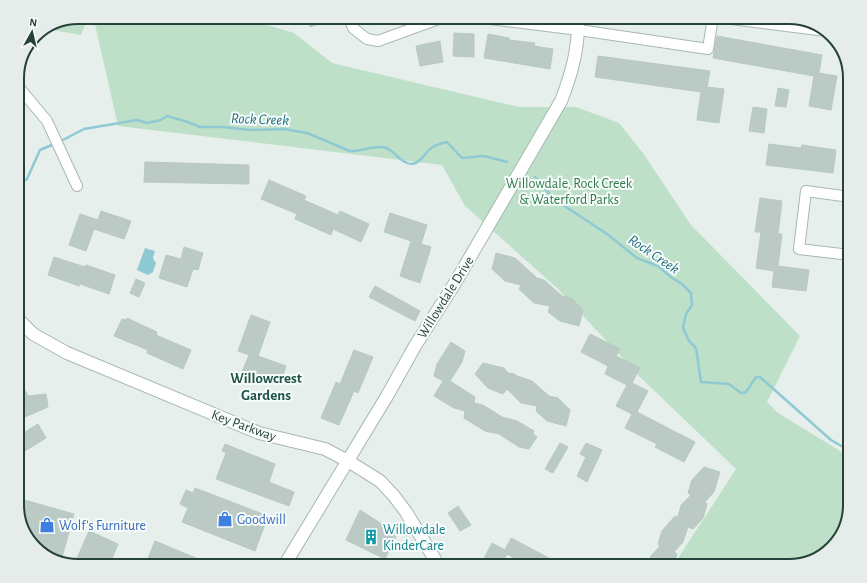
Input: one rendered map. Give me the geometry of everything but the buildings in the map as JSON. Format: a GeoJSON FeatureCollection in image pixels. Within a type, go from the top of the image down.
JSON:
{"type":"FeatureCollection","features":[{"type":"Feature","properties":{"kind":"street"},"geometry":{"type":"LineString","coordinates":[[352,24],[353,28],[367,39],[378,40],[424,24]]}},
{"type":"Feature","properties":{"kind":"street"},"geometry":{"type":"LineString","coordinates":[[531,24],[708,49],[712,24]]}},
{"type":"Feature","properties":{"kind":"street","name":"Willowdale Drive"},"geometry":{"type":"LineString","coordinates":[[288,559],[348,461],[415,346],[455,283],[561,101],[573,70],[577,50],[579,24]]}},
{"type":"Feature","properties":{"kind":"street"},"geometry":{"type":"LineString","coordinates":[[771,24],[812,29]]}},
{"type":"Feature","properties":{"kind":"street"},"geometry":{"type":"LineString","coordinates":[[24,93],[47,121],[77,186]]}},
{"type":"Feature","properties":{"kind":"street"},"geometry":{"type":"LineString","coordinates":[[843,196],[806,191],[799,249],[843,254]]}},
{"type":"Feature","properties":{"kind":"street","name":"Key Parkway"},"geometry":{"type":"LineString","coordinates":[[24,325],[33,334],[67,353],[259,433],[325,449],[348,461],[380,481],[394,496],[406,512],[435,559]]}},
{"type":"Feature","properties":{"kind":"green space","name":"Willowdale, Rock Creek & Waterford Parks"},"geometry":{"type":"Polygon","coordinates":[[[71,24],[86,24],[81,35],[53,30],[71,24]]]}},
{"type":"Feature","properties":{"kind":"green space","name":"Willowdale, Rock Creek & Waterford Parks"},"geometry":{"type":"Polygon","coordinates":[[[95,24],[264,24],[294,33],[332,63],[519,107],[576,107],[619,123],[643,153],[691,225],[800,336],[767,402],[778,413],[843,453],[843,512],[839,526],[830,541],[819,550],[796,559],[678,559],[736,469],[640,377],[557,288],[465,206],[442,165],[118,126],[95,24]]]}},
{"type":"Feature","properties":{"kind":"water"},"geometry":{"type":"Polygon","coordinates":[[[145,248],[155,251],[153,258],[156,263],[153,272],[148,275],[137,270],[145,248]]]}},
{"type":"Feature","properties":{"kind":"waterway","name":"Rock Creek"},"geometry":{"type":"LineString","coordinates":[[59,142],[84,129],[137,120],[147,123],[161,120],[167,116],[200,127],[222,127],[250,130],[284,129],[307,133],[350,151],[372,147],[382,147],[389,150],[401,160],[412,164],[421,159],[430,149],[447,142],[462,158],[484,156],[507,162]]}},
{"type":"Feature","properties":{"kind":"waterway","name":"Rock Creek"},"geometry":{"type":"LineString","coordinates":[[24,181],[27,179],[40,150],[54,144]]}},
{"type":"Feature","properties":{"kind":"waterway","name":"Rock Creek"},"geometry":{"type":"LineString","coordinates":[[535,177],[554,199],[607,234],[637,258],[658,266],[682,284],[691,293],[692,305],[686,314],[683,328],[689,341],[696,348],[701,382],[729,384],[741,393],[746,392],[756,377],[760,377],[831,440],[843,447]]}},
{"type":"Feature","properties":{"kind":"place","name":"Goodwill"},"geometry":{"type":"Point","coordinates":[225,519]}},
{"type":"Feature","properties":{"kind":"place","name":"Wolf's Furniture"},"geometry":{"type":"Point","coordinates":[47,525]}},
{"type":"Feature","properties":{"kind":"place","name":"Willowdale KinderCare"},"geometry":{"type":"Point","coordinates":[371,537]}},
{"type":"Feature","properties":{"kind":"district","name":"Willowcrest Gardens"},"geometry":{"type":"Point","coordinates":[266,386]}}]}
